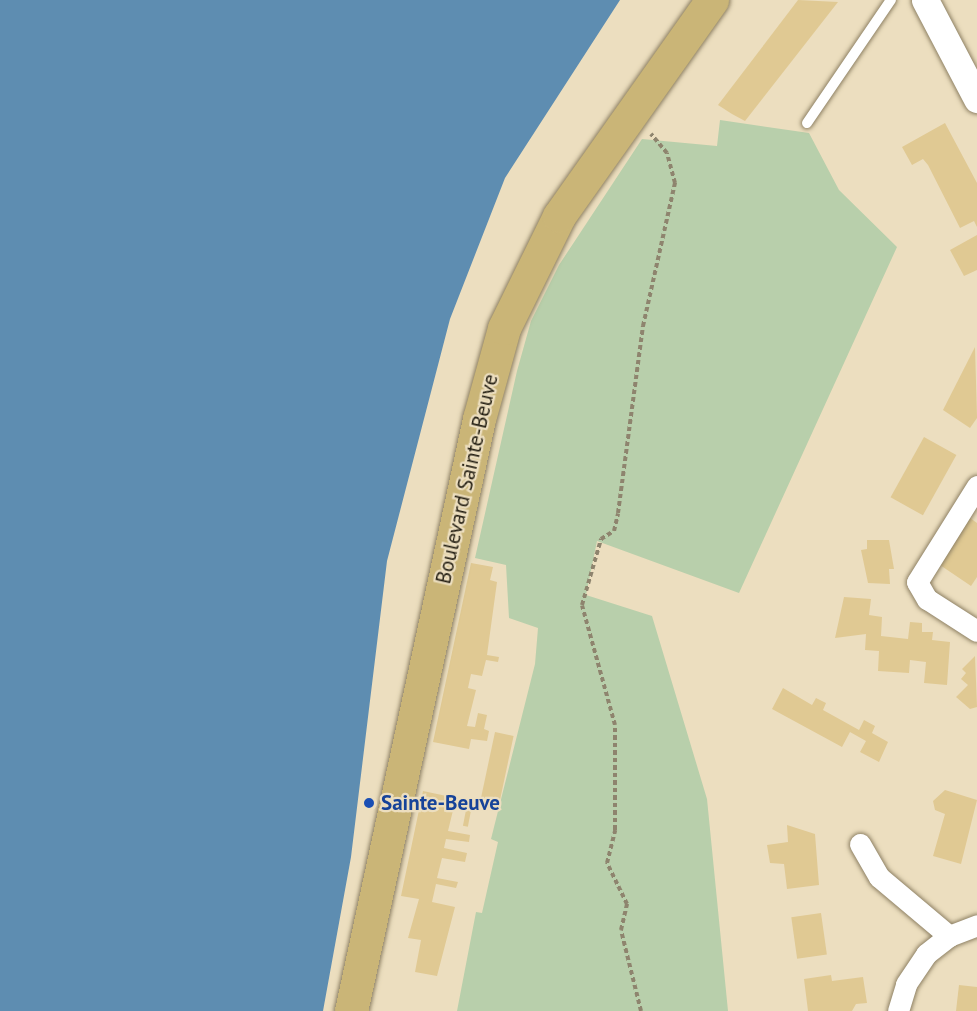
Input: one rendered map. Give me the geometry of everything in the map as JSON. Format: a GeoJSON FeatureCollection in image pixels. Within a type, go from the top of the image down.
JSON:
{"type":"FeatureCollection","features":[{"type":"Feature","properties":{"kind":"main road","name":"Boulevard Sainte-Beuve"},"geometry":{"type":"LineString","coordinates":[[351,1011],[494,359],[548,234],[712,0]]}},
{"type":"Feature","properties":{"kind":"street"},"geometry":{"type":"LineString","coordinates":[[925,0],[977,99]]}},
{"type":"Feature","properties":{"kind":"street"},"geometry":{"type":"LineString","coordinates":[[977,486],[917,582],[927,599],[977,631]]}},
{"type":"Feature","properties":{"kind":"street"},"geometry":{"type":"LineString","coordinates":[[860,844],[879,878],[949,936]]}},
{"type":"Feature","properties":{"kind":"street"},"geometry":{"type":"LineString","coordinates":[[898,1011],[912,974],[949,936],[977,925]]}},
{"type":"Feature","properties":{"kind":"lane"},"geometry":{"type":"LineString","coordinates":[[807,123],[891,0]]}},
{"type":"Feature","properties":{"kind":"path"},"geometry":{"type":"LineString","coordinates":[[633,112],[667,153],[675,183],[643,326],[618,513],[614,531],[601,539],[582,605],[615,725],[615,830],[607,863],[627,904],[621,930],[640,1011]]}},
{"type":"Feature","properties":{"kind":"green space"},"geometry":{"type":"Polygon","coordinates":[[[720,120],[809,133],[839,190],[897,247],[739,593],[597,541],[586,595],[652,616],[707,799],[728,1011],[457,1011],[476,912],[482,913],[498,842],[491,839],[535,664],[538,628],[509,618],[506,565],[475,558],[517,371],[531,321],[559,265],[642,139],[717,146],[720,120]]]}},
{"type":"Feature","properties":{"kind":"water"},"geometry":{"type":"Polygon","coordinates":[[[0,0],[620,0],[505,178],[450,319],[387,561],[351,857],[323,1011],[0,1011],[0,0]]]}},
{"type":"Feature","properties":{"kind":"building"},"geometry":{"type":"Polygon","coordinates":[[[798,0],[838,2],[745,121],[718,105],[798,0]]]}},
{"type":"Feature","properties":{"kind":"building"},"geometry":{"type":"Polygon","coordinates":[[[945,123],[977,183],[977,227],[974,221],[960,228],[928,165],[923,159],[912,165],[902,147],[945,123]]]}},
{"type":"Feature","properties":{"kind":"building"},"geometry":{"type":"Polygon","coordinates":[[[977,235],[977,270],[964,276],[950,250],[977,235]]]}},
{"type":"Feature","properties":{"kind":"building"},"geometry":{"type":"Polygon","coordinates":[[[975,347],[977,418],[970,428],[943,410],[975,347]]]}},
{"type":"Feature","properties":{"kind":"building"},"geometry":{"type":"Polygon","coordinates":[[[924,437],[956,455],[923,515],[891,497],[924,437]]]}},
{"type":"Feature","properties":{"kind":"building"},"geometry":{"type":"Polygon","coordinates":[[[970,518],[977,523],[977,577],[971,586],[940,565],[970,518]]]}},
{"type":"Feature","properties":{"kind":"building"},"geometry":{"type":"Polygon","coordinates":[[[867,540],[889,540],[894,569],[889,569],[890,584],[868,583],[861,550],[867,549],[867,540]]]}},
{"type":"Feature","properties":{"kind":"building"},"geometry":{"type":"Polygon","coordinates":[[[471,563],[493,567],[490,580],[497,582],[487,655],[499,657],[498,662],[486,660],[482,676],[471,674],[468,688],[476,690],[467,726],[475,727],[478,713],[487,715],[484,729],[489,731],[487,741],[471,739],[469,749],[433,742],[471,563]]]}},
{"type":"Feature","properties":{"kind":"building"},"geometry":{"type":"Polygon","coordinates":[[[844,597],[871,599],[869,615],[882,617],[881,636],[908,639],[910,622],[922,623],[922,632],[933,632],[932,640],[950,642],[947,685],[924,683],[926,662],[910,660],[909,673],[878,671],[879,651],[865,650],[866,634],[835,638],[844,597]]]}},
{"type":"Feature","properties":{"kind":"building"},"geometry":{"type":"Polygon","coordinates":[[[975,656],[977,707],[970,709],[956,697],[968,685],[961,679],[966,673],[962,669],[975,656]]]}},
{"type":"Feature","properties":{"kind":"building"},"geometry":{"type":"Polygon","coordinates":[[[783,688],[812,705],[816,698],[826,703],[823,710],[859,730],[864,720],[875,726],[872,733],[888,742],[879,762],[860,752],[866,741],[850,732],[842,747],[772,709],[783,688]]]}},
{"type":"Feature","properties":{"kind":"building"},"geometry":{"type":"Polygon","coordinates":[[[495,732],[514,736],[499,806],[480,802],[495,732]]]}},
{"type":"Feature","properties":{"kind":"building"},"geometry":{"type":"Polygon","coordinates":[[[945,790],[977,800],[961,864],[933,856],[945,814],[935,810],[933,801],[945,790]]]}},
{"type":"Feature","properties":{"kind":"building"},"geometry":{"type":"Polygon","coordinates":[[[423,791],[456,798],[448,831],[470,835],[469,842],[446,839],[444,848],[467,853],[465,862],[442,858],[437,878],[458,882],[456,888],[436,884],[432,902],[455,907],[437,976],[415,972],[421,940],[408,938],[419,899],[401,896],[423,791]]]}},
{"type":"Feature","properties":{"kind":"building"},"geometry":{"type":"Polygon","coordinates":[[[466,810],[471,811],[468,827],[463,826],[466,810]]]}},
{"type":"Feature","properties":{"kind":"building"},"geometry":{"type":"Polygon","coordinates":[[[787,825],[815,834],[819,885],[787,889],[784,864],[770,863],[767,845],[788,842],[787,825]]]}},
{"type":"Feature","properties":{"kind":"building"},"geometry":{"type":"Polygon","coordinates":[[[821,913],[827,955],[797,959],[791,917],[821,913]]]}},
{"type":"Feature","properties":{"kind":"building"},"geometry":{"type":"Polygon","coordinates":[[[831,975],[832,981],[863,977],[867,1003],[856,1004],[852,1011],[808,1011],[804,979],[831,975]]]}},
{"type":"Feature","properties":{"kind":"building"},"geometry":{"type":"Polygon","coordinates":[[[959,985],[977,987],[977,1011],[956,1011],[959,985]]]}},
{"type":"Feature","properties":{"kind":"place","name":"Sainte-Beuve"},"geometry":{"type":"Point","coordinates":[369,803]}}]}
